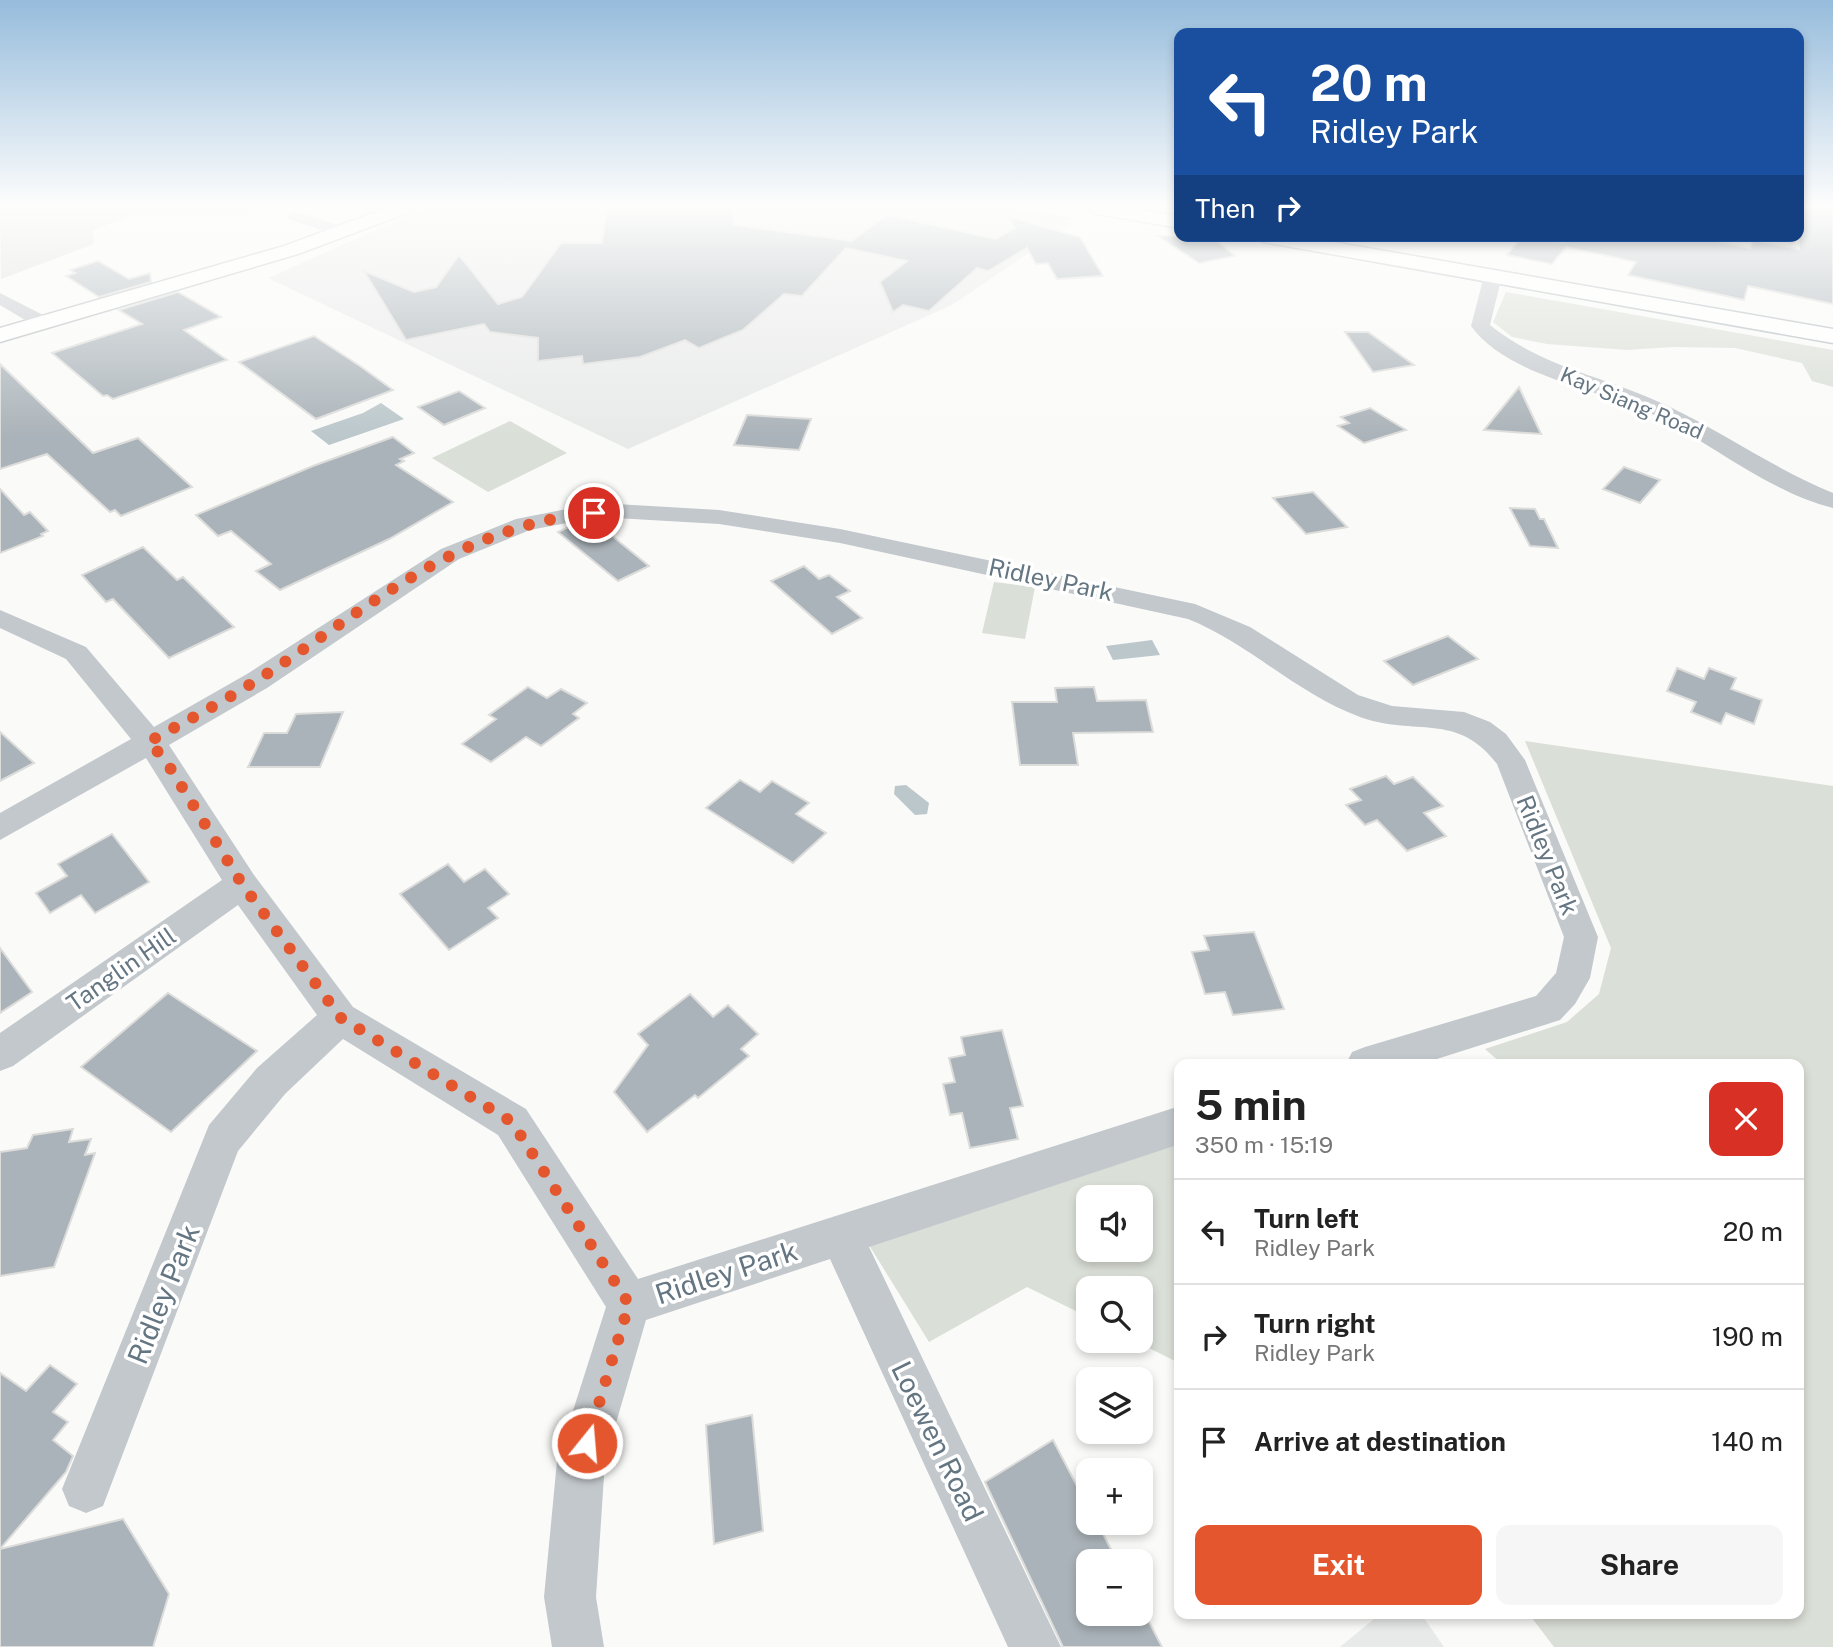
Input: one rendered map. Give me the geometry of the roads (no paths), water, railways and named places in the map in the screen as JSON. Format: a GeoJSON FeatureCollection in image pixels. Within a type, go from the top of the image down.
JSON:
{"type":"FeatureCollection","features":[{"type":"Feature","properties":{"kind":"street"},"geometry":{"type":"LineString","coordinates":[[0,333],[169,285]]}},
{"type":"Feature","properties":{"kind":"street","name":"Kay Siang Road"},"geometry":{"type":"LineString","coordinates":[[1491,285],[1480,327],[1497,343],[1537,364],[1655,408],[1704,432],[1771,474],[1833,501]]}},
{"type":"Feature","properties":{"kind":"street"},"geometry":{"type":"LineString","coordinates":[[1543,285],[1833,336]]}},
{"type":"Feature","properties":{"kind":"street"},"geometry":{"type":"LineString","coordinates":[[0,298],[39,321]]}},
{"type":"Feature","properties":{"kind":"street","name":"Ridley Park"},"geometry":{"type":"LineString","coordinates":[[0,828],[257,681],[450,554],[524,524],[572,515],[616,511],[719,517],[839,536],[1175,606],[1222,623],[1347,702],[1376,712],[1448,718],[1470,723],[1488,733],[1510,760],[1581,937],[1578,966],[1568,989],[1547,1009],[1382,1059]]}},
{"type":"Feature","properties":{"kind":"street","name":"Ridley Park"},"geometry":{"type":"LineString","coordinates":[[0,618],[76,653],[164,758],[242,884],[341,1018],[512,1122],[629,1304],[1174,1127]]}},
{"type":"Feature","properties":{"kind":"street","name":"Tanglin Hill"},"geometry":{"type":"LineString","coordinates":[[0,1054],[242,884]]}},
{"type":"Feature","properties":{"kind":"street","name":"Ridley Park"},"geometry":{"type":"LineString","coordinates":[[86,1489],[223,1139],[271,1081],[341,1018]]}},
{"type":"Feature","properties":{"kind":"street","name":"Loewen Road"},"geometry":{"type":"LineString","coordinates":[[841,1235],[1035,1647]]}},
{"type":"Feature","properties":{"kind":"street"},"geometry":{"type":"LineString","coordinates":[[578,1647],[570,1597],[581,1461],[629,1304]]}}]}
